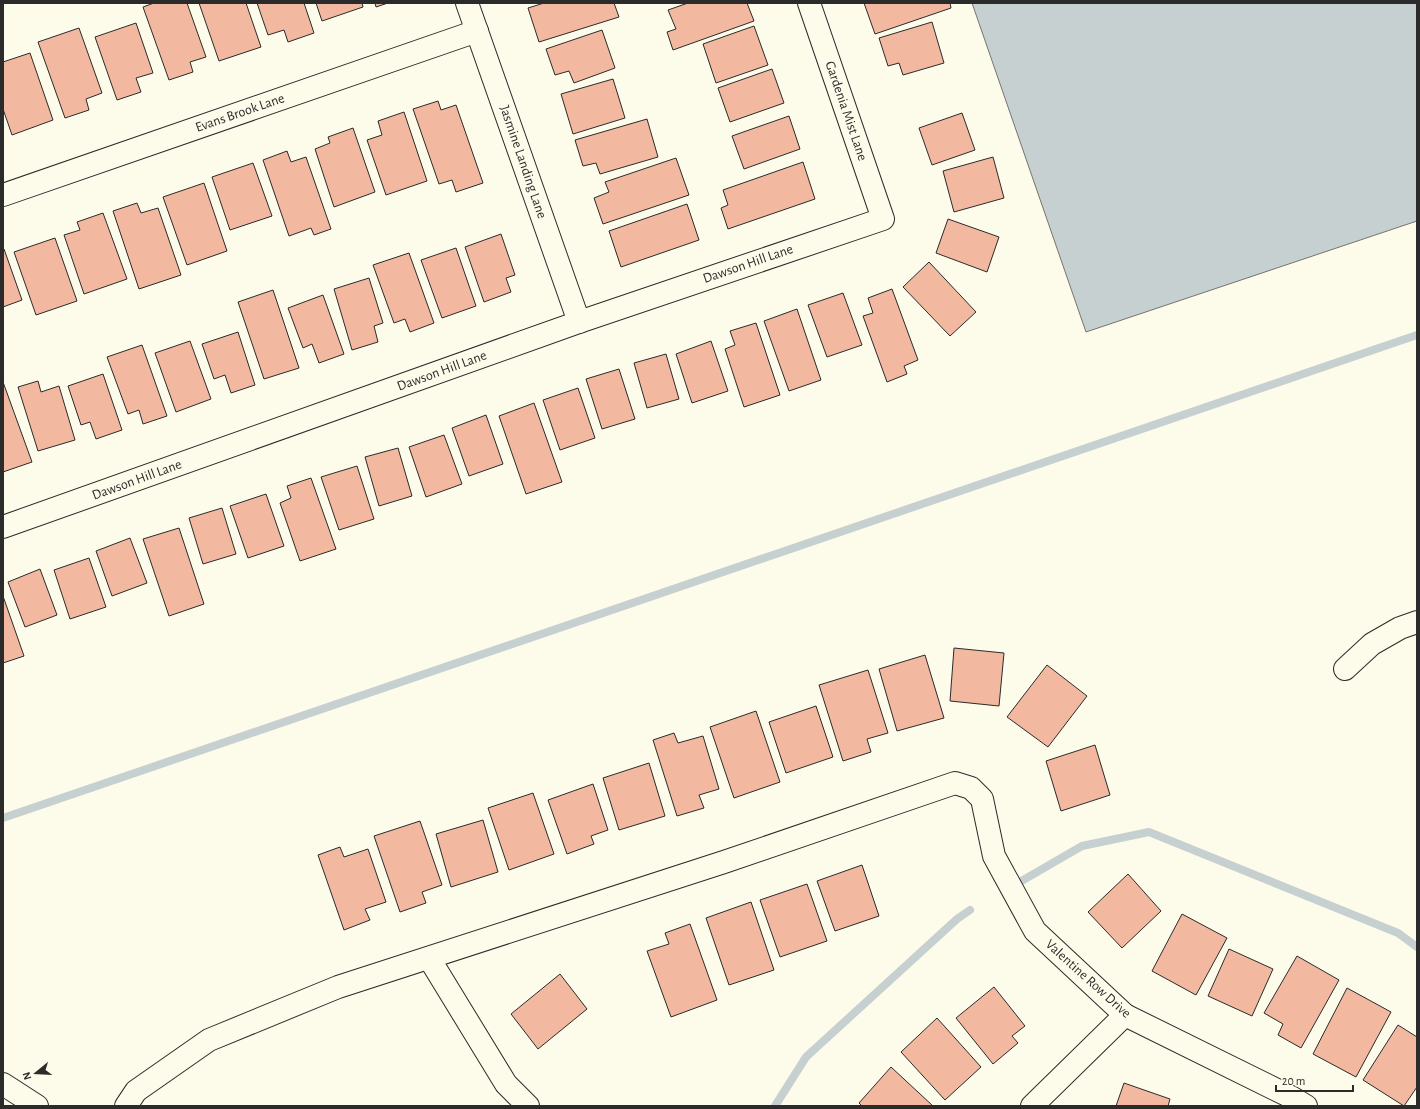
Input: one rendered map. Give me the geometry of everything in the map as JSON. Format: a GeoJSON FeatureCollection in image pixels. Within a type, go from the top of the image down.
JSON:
{"type":"FeatureCollection","features":[{"type":"Feature","properties":{"kind":"street","name":"Jasmine Landing Lane"},"geometry":{"type":"LineString","coordinates":[[467,3],[579,322]]}},
{"type":"Feature","properties":{"kind":"street","name":"Gardenia Mist Lane"},"geometry":{"type":"LineString","coordinates":[[809,3],[883,218]]}},
{"type":"Feature","properties":{"kind":"street","name":"Evans Brook Lane"},"geometry":{"type":"LineString","coordinates":[[3,195],[477,31]]}},
{"type":"Feature","properties":{"kind":"street","name":"Dawson Hill Lane"},"geometry":{"type":"LineString","coordinates":[[3,528],[579,322],[883,218]]}},
{"type":"Feature","properties":{"kind":"street"},"geometry":{"type":"LineString","coordinates":[[1345,669],[1372,644],[1400,628],[1417,622]]}},
{"type":"Feature","properties":{"kind":"street","name":"Valentine Row Drive"},"geometry":{"type":"LineString","coordinates":[[429,958],[724,862],[956,783],[971,788],[982,799],[994,856],[1035,931],[1124,1015],[1292,1097],[1306,1106]]}},
{"type":"Feature","properties":{"kind":"street"},"geometry":{"type":"LineString","coordinates":[[126,1106],[136,1091],[210,1040],[338,987],[429,958],[506,1084],[528,1106]]}},
{"type":"Feature","properties":{"kind":"street"},"geometry":{"type":"LineString","coordinates":[[1032,1106],[1124,1015]]}},
{"type":"Feature","properties":{"kind":"street"},"geometry":{"type":"LineString","coordinates":[[3,1084],[37,1106]]}},
{"type":"Feature","properties":{"kind":"shaded area"},"geometry":{"type":"Polygon","coordinates":[[[972,3],[1417,3],[1417,221],[1086,332],[972,3]]]}},
{"type":"Feature","properties":{"kind":"building"},"geometry":{"type":"Polygon","coordinates":[[[154,3],[187,3],[206,57],[190,62],[193,72],[169,80],[143,7],[154,3]]]}},
{"type":"Feature","properties":{"kind":"building"},"geometry":{"type":"Polygon","coordinates":[[[199,3],[246,3],[261,47],[219,61],[199,3]]]}},
{"type":"Feature","properties":{"kind":"building"},"geometry":{"type":"Polygon","coordinates":[[[257,3],[304,3],[314,33],[288,42],[284,30],[268,35],[257,3]]]}},
{"type":"Feature","properties":{"kind":"building"},"geometry":{"type":"Polygon","coordinates":[[[316,3],[362,3],[363,7],[322,21],[316,3]]]}},
{"type":"Feature","properties":{"kind":"building"},"geometry":{"type":"Polygon","coordinates":[[[375,3],[388,3],[376,7],[375,3]]]}},
{"type":"Feature","properties":{"kind":"building"},"geometry":{"type":"Polygon","coordinates":[[[544,3],[614,3],[619,17],[539,42],[528,8],[544,3]]]}},
{"type":"Feature","properties":{"kind":"building"},"geometry":{"type":"Polygon","coordinates":[[[688,3],[747,3],[754,21],[673,50],[667,32],[676,29],[668,10],[688,3]]]}},
{"type":"Feature","properties":{"kind":"building"},"geometry":{"type":"Polygon","coordinates":[[[864,3],[950,3],[951,8],[875,34],[864,3]]]}},
{"type":"Feature","properties":{"kind":"building"},"geometry":{"type":"Polygon","coordinates":[[[932,22],[944,63],[903,75],[899,63],[888,66],[879,38],[932,22]]]}},
{"type":"Feature","properties":{"kind":"building"},"geometry":{"type":"Polygon","coordinates":[[[136,23],[153,73],[136,78],[141,92],[117,100],[95,37],[136,23]]]}},
{"type":"Feature","properties":{"kind":"building"},"geometry":{"type":"Polygon","coordinates":[[[754,26],[768,65],[716,83],[703,44],[754,26]]]}},
{"type":"Feature","properties":{"kind":"building"},"geometry":{"type":"Polygon","coordinates":[[[79,28],[102,93],[86,99],[89,110],[65,118],[38,42],[79,28]]]}},
{"type":"Feature","properties":{"kind":"building"},"geometry":{"type":"Polygon","coordinates":[[[602,30],[615,68],[574,83],[569,71],[555,75],[546,49],[602,30]]]}},
{"type":"Feature","properties":{"kind":"building"},"geometry":{"type":"Polygon","coordinates":[[[30,53],[53,120],[12,135],[3,109],[3,62],[30,53]]]}},
{"type":"Feature","properties":{"kind":"building"},"geometry":{"type":"Polygon","coordinates":[[[772,69],[784,103],[730,122],[718,88],[772,69]]]}},
{"type":"Feature","properties":{"kind":"building"},"geometry":{"type":"Polygon","coordinates":[[[613,79],[625,118],[573,134],[561,94],[613,79]]]}},
{"type":"Feature","properties":{"kind":"building"},"geometry":{"type":"Polygon","coordinates":[[[438,101],[441,110],[456,105],[483,183],[456,192],[452,180],[439,184],[413,109],[438,101]]]}},
{"type":"Feature","properties":{"kind":"building"},"geometry":{"type":"Polygon","coordinates":[[[404,112],[427,181],[386,195],[367,140],[382,135],[378,121],[404,112]]]}},
{"type":"Feature","properties":{"kind":"building"},"geometry":{"type":"Polygon","coordinates":[[[962,113],[975,150],[932,165],[919,128],[962,113]]]}},
{"type":"Feature","properties":{"kind":"building"},"geometry":{"type":"Polygon","coordinates":[[[789,116],[800,149],[744,169],[732,136],[789,116]]]}},
{"type":"Feature","properties":{"kind":"building"},"geometry":{"type":"Polygon","coordinates":[[[647,119],[658,157],[600,174],[596,163],[583,166],[575,140],[647,119]]]}},
{"type":"Feature","properties":{"kind":"building"},"geometry":{"type":"Polygon","coordinates":[[[353,128],[375,192],[334,207],[315,149],[330,143],[328,137],[353,128]]]}},
{"type":"Feature","properties":{"kind":"building"},"geometry":{"type":"Polygon","coordinates":[[[287,151],[291,162],[306,157],[331,229],[314,235],[311,228],[289,236],[263,160],[287,151]]]}},
{"type":"Feature","properties":{"kind":"building"},"geometry":{"type":"Polygon","coordinates":[[[993,157],[1004,198],[954,212],[943,171],[993,157]]]}},
{"type":"Feature","properties":{"kind":"building"},"geometry":{"type":"Polygon","coordinates":[[[676,158],[689,195],[603,224],[594,198],[609,192],[605,182],[676,158]]]}},
{"type":"Feature","properties":{"kind":"building"},"geometry":{"type":"Polygon","coordinates":[[[803,162],[815,199],[728,229],[721,208],[728,205],[723,190],[803,162]]]}},
{"type":"Feature","properties":{"kind":"building"},"geometry":{"type":"Polygon","coordinates":[[[253,163],[272,216],[230,230],[212,177],[253,163]]]}},
{"type":"Feature","properties":{"kind":"building"},"geometry":{"type":"Polygon","coordinates":[[[204,183],[227,251],[187,265],[163,197],[204,183]]]}},
{"type":"Feature","properties":{"kind":"building"},"geometry":{"type":"Polygon","coordinates":[[[137,203],[141,213],[158,208],[181,275],[139,289],[113,211],[137,203]]]}},
{"type":"Feature","properties":{"kind":"building"},"geometry":{"type":"Polygon","coordinates":[[[687,204],[699,240],[621,267],[609,231],[687,204]]]}},
{"type":"Feature","properties":{"kind":"building"},"geometry":{"type":"Polygon","coordinates":[[[103,213],[127,279],[84,294],[64,235],[80,230],[77,222],[103,213]]]}},
{"type":"Feature","properties":{"kind":"building"},"geometry":{"type":"Polygon","coordinates":[[[948,219],[999,237],[987,272],[936,253],[948,219]]]}},
{"type":"Feature","properties":{"kind":"building"},"geometry":{"type":"Polygon","coordinates":[[[501,234],[515,275],[506,278],[511,292],[484,302],[465,247],[501,234]]]}},
{"type":"Feature","properties":{"kind":"building"},"geometry":{"type":"Polygon","coordinates":[[[55,238],[77,301],[36,315],[14,252],[55,238]]]}},
{"type":"Feature","properties":{"kind":"building"},"geometry":{"type":"Polygon","coordinates":[[[456,248],[476,306],[442,318],[421,260],[456,248]]]}},
{"type":"Feature","properties":{"kind":"building"},"geometry":{"type":"Polygon","coordinates":[[[4,249],[22,300],[3,307],[3,250],[4,249]]]}},
{"type":"Feature","properties":{"kind":"building"},"geometry":{"type":"Polygon","coordinates":[[[409,253],[434,323],[410,332],[405,319],[394,323],[373,265],[409,253]]]}},
{"type":"Feature","properties":{"kind":"building"},"geometry":{"type":"Polygon","coordinates":[[[929,262],[976,312],[950,336],[903,287],[929,262]]]}},
{"type":"Feature","properties":{"kind":"building"},"geometry":{"type":"Polygon","coordinates":[[[369,278],[383,323],[374,326],[378,342],[352,350],[334,289],[369,278]]]}},
{"type":"Feature","properties":{"kind":"building"},"geometry":{"type":"Polygon","coordinates":[[[892,289],[918,360],[904,366],[907,374],[887,382],[863,316],[873,313],[868,298],[892,289]]]}},
{"type":"Feature","properties":{"kind":"building"},"geometry":{"type":"Polygon","coordinates":[[[273,290],[299,368],[264,379],[238,302],[273,290]]]}},
{"type":"Feature","properties":{"kind":"building"},"geometry":{"type":"Polygon","coordinates":[[[843,293],[862,345],[827,357],[808,305],[843,293]]]}},
{"type":"Feature","properties":{"kind":"building"},"geometry":{"type":"Polygon","coordinates":[[[323,295],[344,354],[319,363],[312,344],[303,348],[288,308],[323,295]]]}},
{"type":"Feature","properties":{"kind":"building"},"geometry":{"type":"Polygon","coordinates":[[[797,309],[821,380],[789,391],[764,321],[797,309]]]}},
{"type":"Feature","properties":{"kind":"building"},"geometry":{"type":"Polygon","coordinates":[[[756,323],[780,395],[744,407],[725,349],[735,345],[730,331],[756,323]]]}},
{"type":"Feature","properties":{"kind":"building"},"geometry":{"type":"Polygon","coordinates":[[[238,332],[255,385],[231,393],[225,375],[214,379],[202,344],[238,332]]]}},
{"type":"Feature","properties":{"kind":"building"},"geometry":{"type":"Polygon","coordinates":[[[190,341],[211,399],[176,412],[155,353],[190,341]]]}},
{"type":"Feature","properties":{"kind":"building"},"geometry":{"type":"Polygon","coordinates":[[[711,341],[728,391],[692,403],[676,354],[711,341]]]}},
{"type":"Feature","properties":{"kind":"building"},"geometry":{"type":"Polygon","coordinates":[[[142,345],[167,416],[143,424],[139,410],[128,414],[107,357],[142,345]]]}},
{"type":"Feature","properties":{"kind":"building"},"geometry":{"type":"Polygon","coordinates":[[[666,354],[679,399],[647,408],[634,363],[666,354]]]}},
{"type":"Feature","properties":{"kind":"building"},"geometry":{"type":"Polygon","coordinates":[[[619,369],[635,419],[602,429],[586,379],[619,369]]]}},
{"type":"Feature","properties":{"kind":"building"},"geometry":{"type":"Polygon","coordinates":[[[103,374],[122,430],[96,439],[90,422],[81,425],[68,386],[103,374]]]}},
{"type":"Feature","properties":{"kind":"building"},"geometry":{"type":"Polygon","coordinates":[[[38,381],[41,392],[59,386],[75,440],[38,451],[18,387],[38,381]]]}},
{"type":"Feature","properties":{"kind":"building"},"geometry":{"type":"Polygon","coordinates":[[[3,382],[32,462],[3,472],[3,382]]]}},
{"type":"Feature","properties":{"kind":"building"},"geometry":{"type":"Polygon","coordinates":[[[578,388],[595,438],[560,450],[543,400],[578,388]]]}},
{"type":"Feature","properties":{"kind":"building"},"geometry":{"type":"Polygon","coordinates":[[[534,403],[562,482],[526,494],[499,416],[534,403]]]}},
{"type":"Feature","properties":{"kind":"building"},"geometry":{"type":"Polygon","coordinates":[[[486,415],[503,464],[469,476],[452,428],[486,415]]]}},
{"type":"Feature","properties":{"kind":"building"},"geometry":{"type":"Polygon","coordinates":[[[444,435],[462,484],[426,497],[409,447],[444,435]]]}},
{"type":"Feature","properties":{"kind":"building"},"geometry":{"type":"Polygon","coordinates":[[[398,448],[412,496],[379,506],[365,457],[398,448]]]}},
{"type":"Feature","properties":{"kind":"building"},"geometry":{"type":"Polygon","coordinates":[[[357,466],[374,519],[339,530],[321,477],[357,466]]]}},
{"type":"Feature","properties":{"kind":"building"},"geometry":{"type":"Polygon","coordinates":[[[311,478],[336,549],[300,561],[280,503],[291,498],[287,486],[311,478]]]}},
{"type":"Feature","properties":{"kind":"building"},"geometry":{"type":"Polygon","coordinates":[[[266,494],[284,546],[248,558],[230,506],[266,494]]]}},
{"type":"Feature","properties":{"kind":"building"},"geometry":{"type":"Polygon","coordinates":[[[222,508],[236,554],[203,564],[189,518],[222,508]]]}},
{"type":"Feature","properties":{"kind":"building"},"geometry":{"type":"Polygon","coordinates":[[[179,528],[204,604],[169,616],[143,539],[179,528]]]}},
{"type":"Feature","properties":{"kind":"building"},"geometry":{"type":"Polygon","coordinates":[[[130,538],[147,583],[112,596],[96,551],[130,538]]]}},
{"type":"Feature","properties":{"kind":"building"},"geometry":{"type":"Polygon","coordinates":[[[89,558],[106,607],[70,619],[54,570],[89,558]]]}},
{"type":"Feature","properties":{"kind":"building"},"geometry":{"type":"Polygon","coordinates":[[[40,569],[57,615],[25,627],[8,582],[40,569]]]}},
{"type":"Feature","properties":{"kind":"building"},"geometry":{"type":"Polygon","coordinates":[[[3,596],[24,656],[3,663],[3,596]]]}},
{"type":"Feature","properties":{"kind":"building"},"geometry":{"type":"Polygon","coordinates":[[[954,648],[1004,653],[999,706],[950,701],[954,648]]]}},
{"type":"Feature","properties":{"kind":"building"},"geometry":{"type":"Polygon","coordinates":[[[925,655],[944,718],[897,731],[879,669],[925,655]]]}},
{"type":"Feature","properties":{"kind":"building"},"geometry":{"type":"Polygon","coordinates":[[[1047,665],[1087,696],[1048,747],[1007,717],[1047,665]]]}},
{"type":"Feature","properties":{"kind":"building"},"geometry":{"type":"Polygon","coordinates":[[[868,670],[888,733],[867,739],[871,752],[843,761],[819,685],[868,670]]]}},
{"type":"Feature","properties":{"kind":"building"},"geometry":{"type":"Polygon","coordinates":[[[816,706],[833,757],[786,773],[769,722],[816,706]]]}},
{"type":"Feature","properties":{"kind":"building"},"geometry":{"type":"Polygon","coordinates":[[[756,711],[780,782],[734,798],[710,727],[756,711]]]}},
{"type":"Feature","properties":{"kind":"building"},"geometry":{"type":"Polygon","coordinates":[[[674,733],[678,743],[703,736],[719,789],[699,795],[704,808],[677,816],[653,740],[674,733]]]}},
{"type":"Feature","properties":{"kind":"building"},"geometry":{"type":"Polygon","coordinates":[[[1095,745],[1110,795],[1061,811],[1046,761],[1095,745]]]}},
{"type":"Feature","properties":{"kind":"building"},"geometry":{"type":"Polygon","coordinates":[[[649,763],[665,816],[619,830],[603,778],[649,763]]]}},
{"type":"Feature","properties":{"kind":"building"},"geometry":{"type":"Polygon","coordinates":[[[593,784],[608,830],[591,836],[594,844],[567,854],[548,800],[593,784]]]}},
{"type":"Feature","properties":{"kind":"building"},"geometry":{"type":"Polygon","coordinates":[[[533,793],[554,854],[509,870],[488,808],[533,793]]]}},
{"type":"Feature","properties":{"kind":"building"},"geometry":{"type":"Polygon","coordinates":[[[483,820],[498,872],[451,887],[436,834],[483,820]]]}},
{"type":"Feature","properties":{"kind":"building"},"geometry":{"type":"Polygon","coordinates":[[[420,821],[442,885],[422,892],[426,903],[400,912],[374,836],[420,821]]]}},
{"type":"Feature","properties":{"kind":"building"},"geometry":{"type":"Polygon","coordinates":[[[340,847],[344,857],[368,849],[386,902],[365,909],[370,920],[344,930],[318,855],[340,847]]]}},
{"type":"Feature","properties":{"kind":"building"},"geometry":{"type":"Polygon","coordinates":[[[862,865],[879,916],[835,931],[817,881],[862,865]]]}},
{"type":"Feature","properties":{"kind":"building"},"geometry":{"type":"Polygon","coordinates":[[[1128,874],[1161,911],[1122,948],[1088,912],[1128,874]]]}},
{"type":"Feature","properties":{"kind":"building"},"geometry":{"type":"Polygon","coordinates":[[[807,884],[827,941],[780,957],[760,900],[807,884]]]}},
{"type":"Feature","properties":{"kind":"building"},"geometry":{"type":"Polygon","coordinates":[[[751,902],[774,970],[729,985],[706,918],[751,902]]]}},
{"type":"Feature","properties":{"kind":"building"},"geometry":{"type":"Polygon","coordinates":[[[1182,914],[1227,938],[1196,995],[1152,971],[1182,914]]]}},
{"type":"Feature","properties":{"kind":"building"},"geometry":{"type":"Polygon","coordinates":[[[690,924],[717,1000],[671,1017],[647,951],[669,944],[665,933],[690,924]]]}},
{"type":"Feature","properties":{"kind":"building"},"geometry":{"type":"Polygon","coordinates":[[[1229,949],[1273,969],[1252,1016],[1208,996],[1229,949]]]}},
{"type":"Feature","properties":{"kind":"building"},"geometry":{"type":"Polygon","coordinates":[[[1297,956],[1339,980],[1301,1048],[1278,1035],[1283,1024],[1264,1013],[1297,956]]]}},
{"type":"Feature","properties":{"kind":"building"},"geometry":{"type":"Polygon","coordinates":[[[560,974],[587,1009],[538,1049],[511,1014],[560,974]]]}},
{"type":"Feature","properties":{"kind":"building"},"geometry":{"type":"Polygon","coordinates":[[[994,987],[1025,1026],[1012,1036],[1018,1043],[993,1064],[956,1018],[994,987]]]}},
{"type":"Feature","properties":{"kind":"building"},"geometry":{"type":"Polygon","coordinates":[[[1347,988],[1391,1012],[1356,1077],[1313,1054],[1347,988]]]}},
{"type":"Feature","properties":{"kind":"building"},"geometry":{"type":"Polygon","coordinates":[[[937,1018],[981,1067],[945,1100],[901,1052],[937,1018]]]}},
{"type":"Feature","properties":{"kind":"building"},"geometry":{"type":"Polygon","coordinates":[[[1398,1025],[1417,1037],[1417,1087],[1404,1106],[1363,1080],[1398,1025]]]}},
{"type":"Feature","properties":{"kind":"building"},"geometry":{"type":"Polygon","coordinates":[[[891,1067],[933,1106],[862,1106],[859,1103],[891,1067]]]}},
{"type":"Feature","properties":{"kind":"building"},"geometry":{"type":"Polygon","coordinates":[[[1124,1083],[1170,1099],[1168,1106],[1116,1106],[1124,1083]]]}},
{"type":"Feature","properties":{"kind":"waterway"},"geometry":{"type":"LineString","coordinates":[[3,818],[1417,335]]}},
{"type":"Feature","properties":{"kind":"waterway"},"geometry":{"type":"LineString","coordinates":[[1018,883],[1082,846],[1149,832],[1398,933],[1417,947]]}},
{"type":"Feature","properties":{"kind":"waterway"},"geometry":{"type":"LineString","coordinates":[[775,1106],[806,1057],[957,919],[970,910]]}}]}
